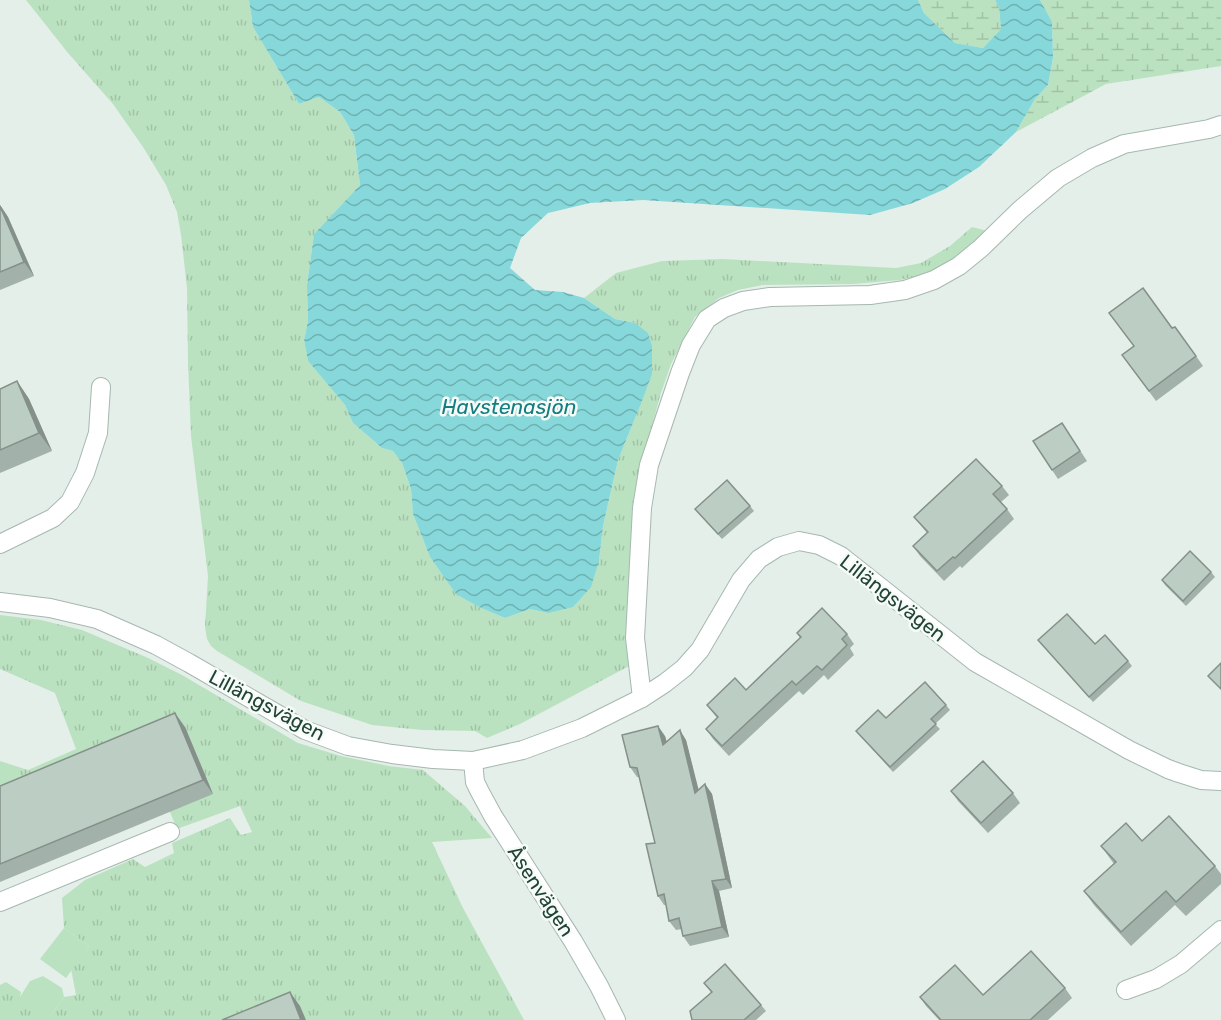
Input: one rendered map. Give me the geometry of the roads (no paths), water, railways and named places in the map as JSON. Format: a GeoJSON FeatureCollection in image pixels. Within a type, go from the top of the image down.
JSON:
{"type":"FeatureCollection","features":[{"type":"Feature","properties":{"kind":"street"},"geometry":{"type":"LineString","coordinates":[[642,698],[635,638],[642,508],[649,465],[691,345],[707,319],[724,308],[743,301],[789,296],[870,295],[905,290],[934,280],[959,266],[981,248],[1020,210],[1058,178],[1092,158],[1124,144],[1221,125]]}},
{"type":"Feature","properties":{"kind":"street"},"geometry":{"type":"LineString","coordinates":[[0,544],[53,518],[70,502],[86,473],[98,433],[101,387]]}},
{"type":"Feature","properties":{"kind":"street","name":"Lillängsvägen"},"geometry":{"type":"LineString","coordinates":[[0,602],[50,608],[97,619],[156,645],[305,730],[348,746],[433,759],[473,761],[523,750],[582,728],[642,698],[665,683],[684,668],[700,650],[741,580],[759,559],[778,546],[799,541],[819,545],[841,556],[975,662],[1129,750],[1179,773],[1202,780],[1221,781]]}},
{"type":"Feature","properties":{"kind":"street","name":"Åsenvägen"},"geometry":{"type":"LineString","coordinates":[[473,761],[475,782],[493,816],[573,941],[616,1020]]}},
{"type":"Feature","properties":{"kind":"street"},"geometry":{"type":"LineString","coordinates":[[0,902],[170,832]]}},
{"type":"Feature","properties":{"kind":"street"},"geometry":{"type":"LineString","coordinates":[[1126,990],[1156,979],[1181,964],[1221,930]]}},
{"type":"Feature","properties":{"kind":"water","name":"Havstenasjön"},"geometry":{"type":"Polygon","coordinates":[[[249,0],[918,0],[924,13],[955,43],[983,48],[1001,29],[999,7],[995,0],[1040,0],[1052,22],[1053,58],[1048,85],[1035,99],[1016,132],[979,167],[945,189],[913,203],[870,215],[643,200],[590,203],[548,213],[521,238],[510,268],[535,290],[563,292],[584,298],[615,319],[635,323],[648,333],[652,346],[652,374],[618,460],[603,526],[599,561],[591,587],[573,607],[548,613],[530,609],[505,618],[456,594],[430,557],[413,514],[411,489],[402,463],[393,451],[382,448],[353,423],[345,405],[308,361],[304,340],[308,321],[307,285],[314,234],[360,185],[354,135],[340,112],[319,97],[299,104],[253,27],[249,0]]]}}]}
